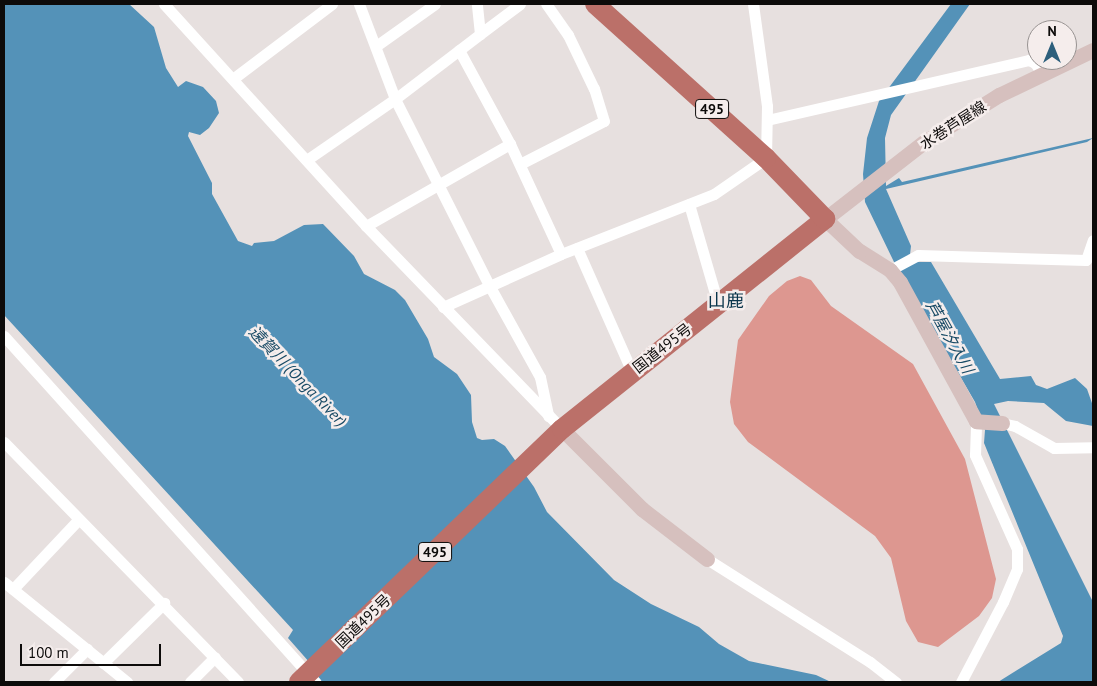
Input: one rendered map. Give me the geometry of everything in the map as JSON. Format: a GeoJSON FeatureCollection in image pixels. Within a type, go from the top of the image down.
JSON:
{"type":"FeatureCollection","features":[{"type":"Feature","properties":{"kind":"highway","name":"495"},"geometry":{"type":"LineString","coordinates":[[595,4],[766,158],[825,219]]}},
{"type":"Feature","properties":{"kind":"highway","name":"国道495号"},"geometry":{"type":"LineString","coordinates":[[308,680],[555,422],[632,372],[825,219]]}},
{"type":"Feature","properties":{"kind":"street"},"geometry":{"type":"LineString","coordinates":[[164,4],[308,159],[366,226],[629,497],[707,559],[870,662],[896,682]]}},
{"type":"Feature","properties":{"kind":"street"},"geometry":{"type":"LineString","coordinates":[[234,78],[332,4]]}},
{"type":"Feature","properties":{"kind":"street"},"geometry":{"type":"LineString","coordinates":[[359,4],[395,99],[441,185],[489,285],[540,376],[555,422]]}},
{"type":"Feature","properties":{"kind":"street"},"geometry":{"type":"LineString","coordinates":[[376,46],[435,4]]}},
{"type":"Feature","properties":{"kind":"street"},"geometry":{"type":"LineString","coordinates":[[477,4],[480,34]]}},
{"type":"Feature","properties":{"kind":"street"},"geometry":{"type":"LineString","coordinates":[[308,159],[395,99],[520,4]]}},
{"type":"Feature","properties":{"kind":"street"},"geometry":{"type":"LineString","coordinates":[[520,164],[604,121],[594,88],[568,34],[546,4]]}},
{"type":"Feature","properties":{"kind":"street"},"geometry":{"type":"LineString","coordinates":[[443,307],[561,254],[714,194],[766,158],[767,120],[760,36],[753,4]]}},
{"type":"Feature","properties":{"kind":"street"},"geometry":{"type":"LineString","coordinates":[[459,50],[510,144],[561,254]]}},
{"type":"Feature","properties":{"kind":"street","name":"水巻芦屋線"},"geometry":{"type":"LineString","coordinates":[[825,219],[924,142],[1041,72],[1093,50]]}},
{"type":"Feature","properties":{"kind":"street"},"geometry":{"type":"LineString","coordinates":[[767,120],[871,94],[1029,60],[1035,63],[1041,72]]}},
{"type":"Feature","properties":{"kind":"street"},"geometry":{"type":"LineString","coordinates":[[366,226],[510,144]]}},
{"type":"Feature","properties":{"kind":"street"},"geometry":{"type":"LineString","coordinates":[[689,204],[718,304]]}},
{"type":"Feature","properties":{"kind":"street"},"geometry":{"type":"LineString","coordinates":[[825,219],[859,251],[891,270],[900,282],[978,421],[975,456],[1016,549],[1016,569],[1003,602],[961,682]]}},
{"type":"Feature","properties":{"kind":"street"},"geometry":{"type":"LineString","coordinates":[[891,270],[918,256],[1086,260],[1093,240]]}},
{"type":"Feature","properties":{"kind":"street"},"geometry":{"type":"LineString","coordinates":[[577,248],[632,372]]}},
{"type":"Feature","properties":{"kind":"street"},"geometry":{"type":"LineString","coordinates":[[4,336],[308,680]]}},
{"type":"Feature","properties":{"kind":"street"},"geometry":{"type":"LineString","coordinates":[[978,421],[1015,426],[1054,448],[1093,447]]}},
{"type":"Feature","properties":{"kind":"street"},"geometry":{"type":"LineString","coordinates":[[4,442],[164,603],[238,682]]}},
{"type":"Feature","properties":{"kind":"street"},"geometry":{"type":"LineString","coordinates":[[79,519],[8,585],[127,682]]}},
{"type":"Feature","properties":{"kind":"street"},"geometry":{"type":"LineString","coordinates":[[103,663],[164,603]]}},
{"type":"Feature","properties":{"kind":"street"},"geometry":{"type":"LineString","coordinates":[[54,682],[87,649]]}},
{"type":"Feature","properties":{"kind":"street"},"geometry":{"type":"LineString","coordinates":[[190,682],[215,657]]}},
{"type":"Feature","properties":{"kind":"shaded area"},"geometry":{"type":"Polygon","coordinates":[[[800,276],[811,280],[831,306],[913,364],[965,459],[996,579],[992,598],[979,616],[938,647],[918,642],[906,621],[891,558],[875,536],[748,442],[734,424],[730,402],[738,340],[769,296],[787,281],[800,276]]]}},
{"type":"Feature","properties":{"kind":"water","name":"遠賀川 (Onga River)"},"geometry":{"type":"Polygon","coordinates":[[[4,4],[129,4],[154,27],[166,68],[178,87],[186,81],[203,87],[216,101],[219,113],[209,128],[200,135],[189,132],[188,136],[212,183],[212,194],[238,241],[252,246],[254,243],[274,241],[304,225],[323,224],[354,256],[364,274],[395,290],[405,300],[428,339],[434,357],[457,374],[471,395],[472,422],[477,438],[482,440],[494,439],[505,446],[534,487],[547,512],[614,580],[651,604],[699,627],[719,644],[749,661],[816,675],[831,682],[311,682],[310,663],[288,638],[293,630],[4,315],[4,4]]]}},
{"type":"Feature","properties":{"kind":"water","name":"芦屋汐入川"},"geometry":{"type":"Polygon","coordinates":[[[951,4],[970,4],[891,115],[885,138],[886,186],[899,178],[902,182],[1093,138],[1087,142],[886,189],[911,246],[910,255],[918,262],[931,262],[1000,379],[1031,376],[1036,385],[1047,389],[1075,378],[1087,389],[1093,406],[1093,426],[1066,421],[1044,403],[1008,401],[994,404],[1093,602],[1093,682],[998,682],[1061,643],[1063,636],[984,443],[985,430],[975,402],[894,262],[865,202],[863,174],[867,138],[879,101],[951,4]]]}},
{"type":"Feature","properties":{"kind":"district","name":"山鹿"},"geometry":{"type":"Point","coordinates":[726,301]}}]}
